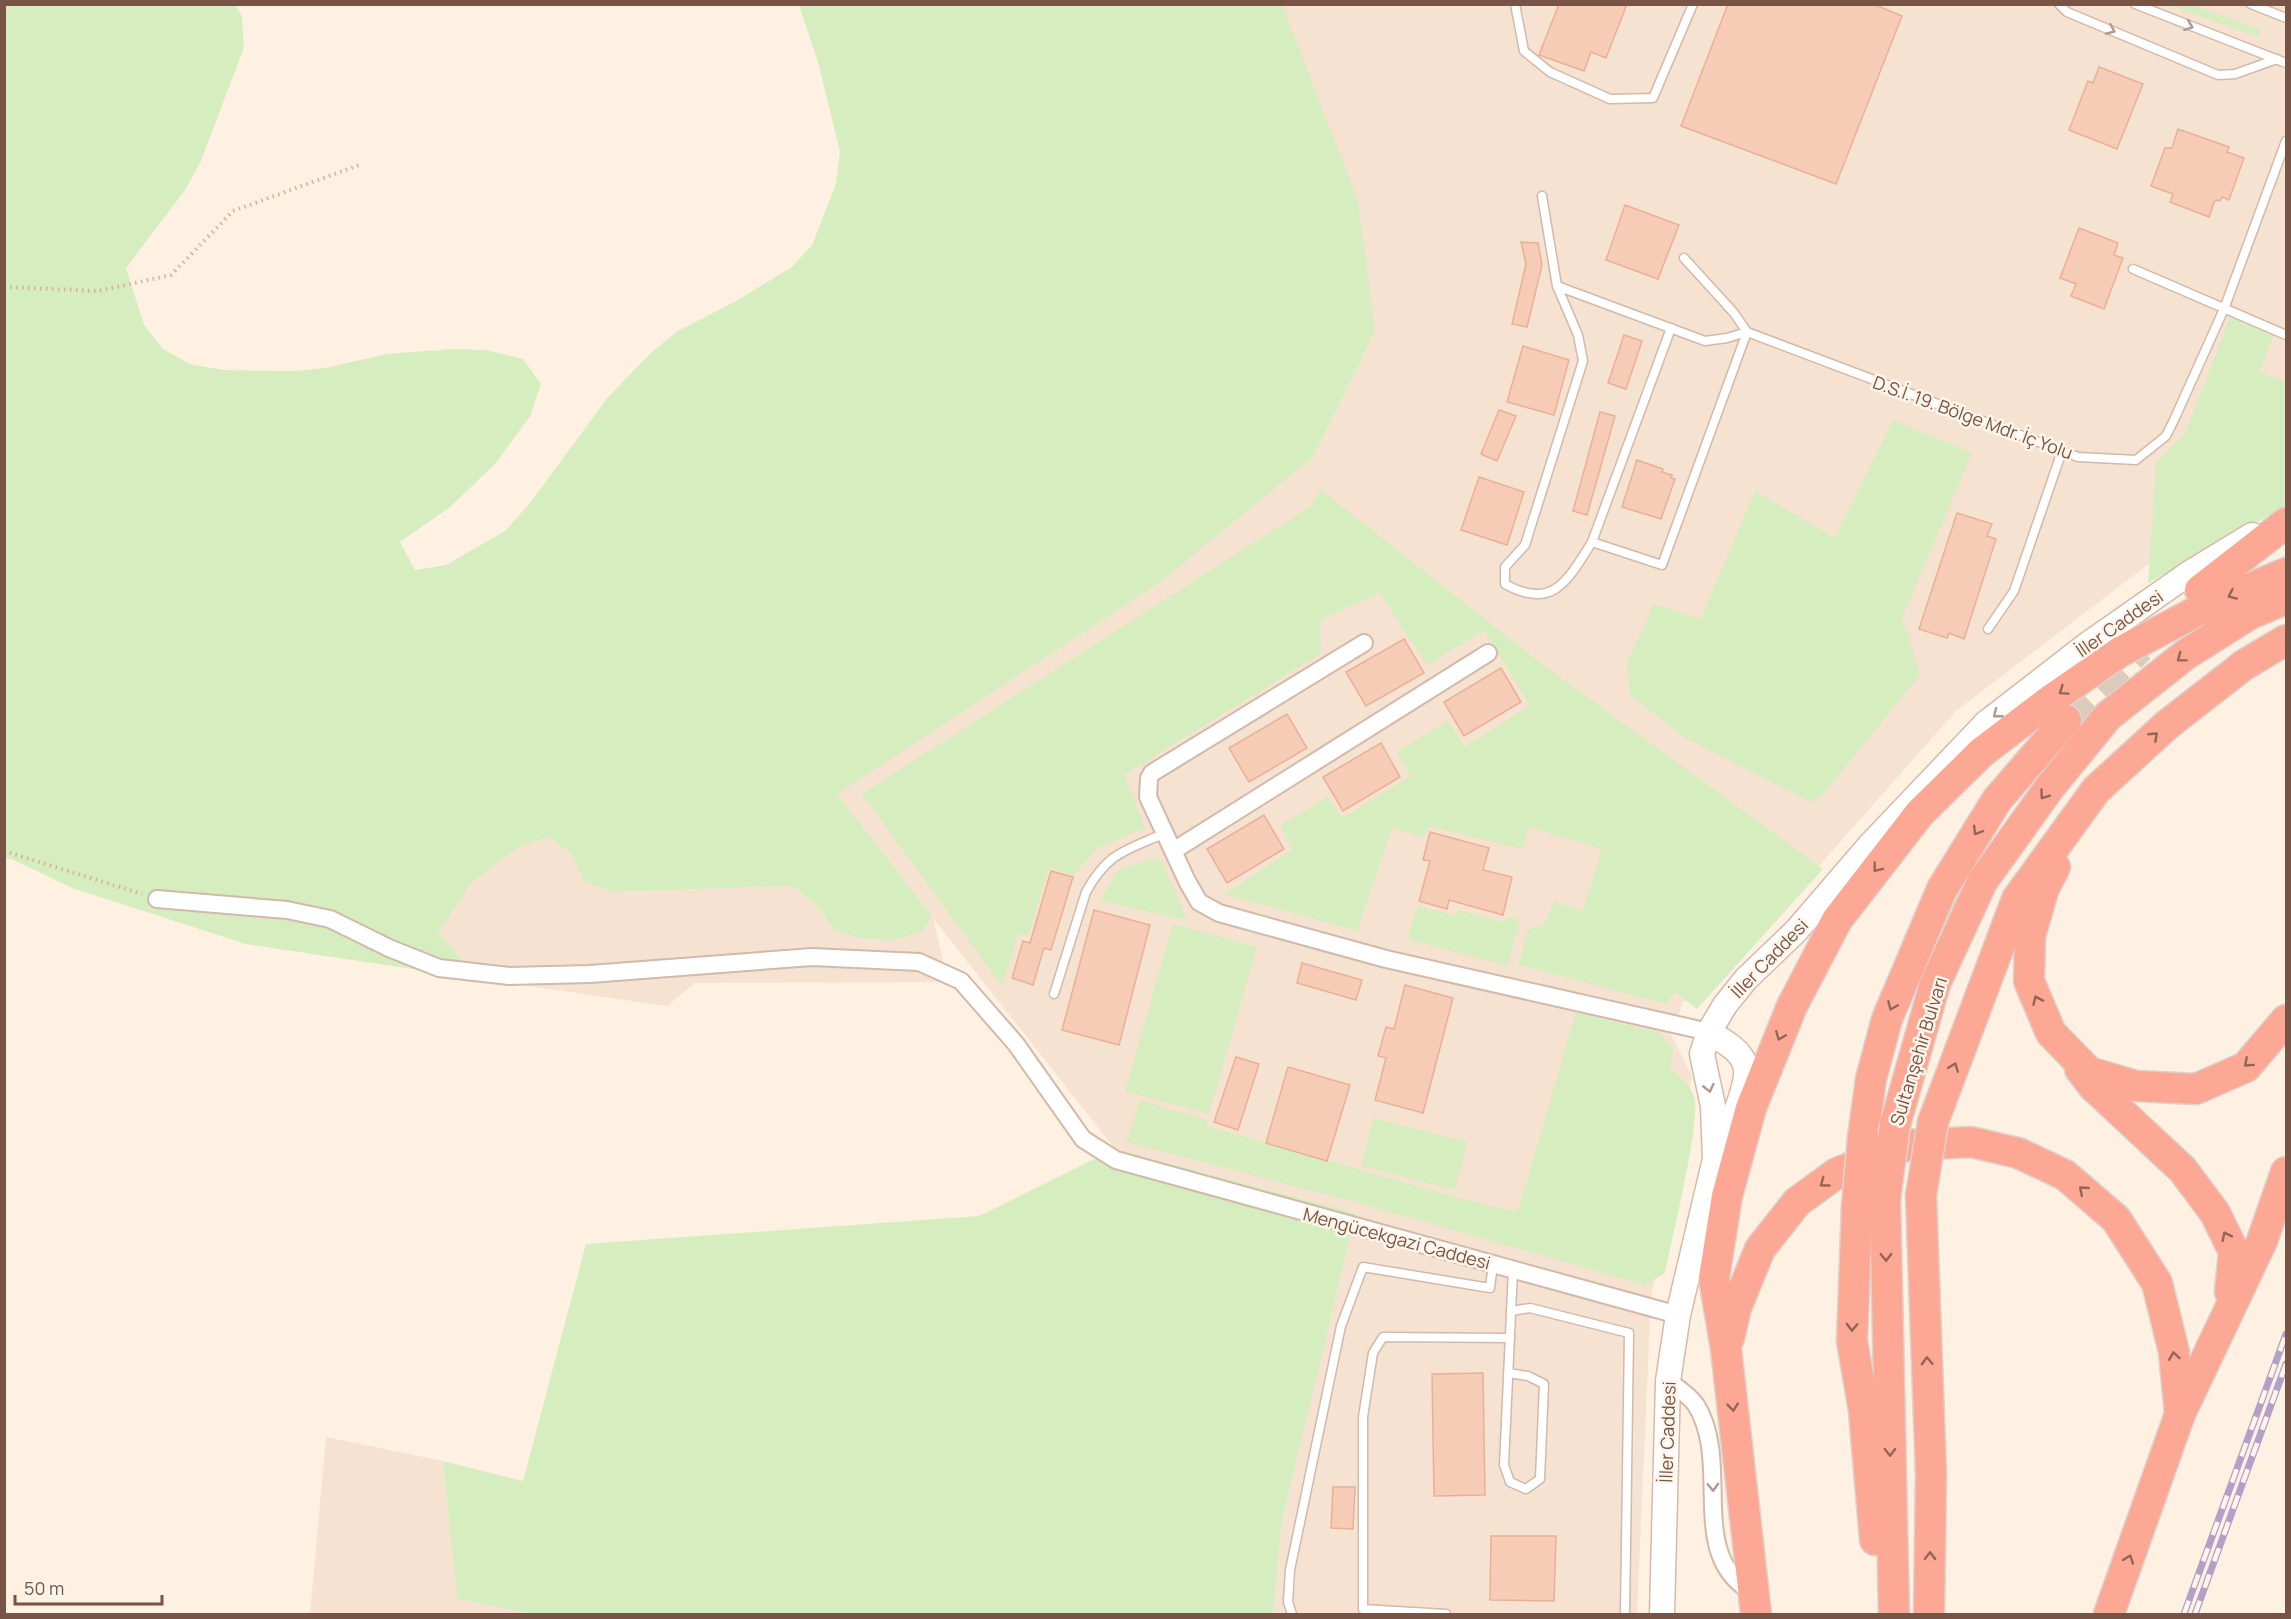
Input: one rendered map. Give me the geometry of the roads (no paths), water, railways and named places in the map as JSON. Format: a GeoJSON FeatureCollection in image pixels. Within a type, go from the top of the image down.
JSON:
{"type":"FeatureCollection","features":[{"type":"Feature","properties":{"kind":"highway"},"geometry":{"type":"LineString","coordinates":[[2200,590],[2286,523]]}},
{"type":"Feature","properties":{"kind":"highway"},"geometry":{"type":"LineString","coordinates":[[1753,1607],[1726,1349],[1714,1278],[1727,1196],[1755,1098],[1792,1006],[1837,920],[1920,813],[1982,752],[2052,699],[2120,652],[2203,608],[2286,573]]}},
{"type":"Feature","properties":{"kind":"highway","name":"Sultanşehir Bulvarı"},"geometry":{"type":"LineString","coordinates":[[1894,1614],[1871,1202],[1935,984],[1982,882],[2050,787],[2108,716],[2185,655],[2250,614],[2286,599]]}},
{"type":"Feature","properties":{"kind":"highway","name":"Sultanşehir Bulvarı"},"geometry":{"type":"LineString","coordinates":[[1929,1614],[1931,1474],[1921,1195],[1933,1122],[2017,899],[2096,790],[2167,725],[2244,665],[2286,640]]}},
{"type":"Feature","properties":{"kind":"highway"},"geometry":{"type":"LineString","coordinates":[[1881,1614],[1863,1410],[1852,1341],[1871,1202],[1863,1137],[1871,1079],[1887,1019],[1942,889],[1997,800],[2066,720]]}},
{"type":"Feature","properties":{"kind":"highway"},"geometry":{"type":"LineString","coordinates":[[2125,763],[2064,850],[2044,888],[2030,936],[2029,981],[2051,1033],[2089,1072],[2136,1086],[2196,1089],[2246,1067],[2286,1020]]}},
{"type":"Feature","properties":{"kind":"highway"},"geometry":{"type":"LineString","coordinates":[[2061,1043],[2093,1086],[2183,1170],[2215,1213],[2234,1252],[2228,1313]]}},
{"type":"Feature","properties":{"kind":"highway"},"geometry":{"type":"LineString","coordinates":[[1726,1349],[1736,1308],[1760,1249],[1797,1202],[1838,1173],[1908,1145],[1971,1143],[2019,1153],[2066,1175],[2116,1219],[2157,1283],[2174,1352],[2181,1414]]}},
{"type":"Feature","properties":{"kind":"highway"},"geometry":{"type":"LineString","coordinates":[[2109,1614],[2181,1414],[2262,1241],[2286,1172]]}},
{"type":"Feature","properties":{"kind":"street","name":"İller Caddesi"},"geometry":{"type":"LineString","coordinates":[[1662,1614],[1668,1381],[1678,1315],[1715,1158],[1713,1106],[1702,1054],[1709,1032],[1725,1005],[1746,979],[1796,932],[1869,846],[1986,723],[2088,644],[2188,574],[2286,514]]}},
{"type":"Feature","properties":{"kind":"street"},"geometry":{"type":"LineString","coordinates":[[1364,643],[1152,773],[1148,797],[1199,902],[1219,913],[1386,959],[1709,1032],[1737,1052],[1746,1064],[1746,1077],[1740,1097],[1715,1158]]}},
{"type":"Feature","properties":{"kind":"street"},"geometry":{"type":"LineString","coordinates":[[1173,851],[1488,653]]}},
{"type":"Feature","properties":{"kind":"street","name":"Mengücekgazi Caddesi"},"geometry":{"type":"LineString","coordinates":[[157,899],[287,910],[330,919],[389,948],[439,968],[508,976],[590,974],[812,957],[919,962],[961,981],[1016,1044],[1083,1139],[1116,1160],[1678,1315]]}},
{"type":"Feature","properties":{"kind":"street"},"geometry":{"type":"LineString","coordinates":[[1668,1381],[1696,1406],[1709,1438],[1717,1544],[1721,1562],[1753,1607]]}},
{"type":"Feature","properties":{"kind":"lane"},"geometry":{"type":"LineString","coordinates":[[1515,4],[1524,51],[1550,72],[1610,99],[1653,98],[1693,4]]}},
{"type":"Feature","properties":{"kind":"lane"},"geometry":{"type":"LineString","coordinates":[[2059,4],[2067,12],[2218,75],[2235,74],[2277,59]]}},
{"type":"Feature","properties":{"kind":"lane"},"geometry":{"type":"LineString","coordinates":[[2135,4],[2286,63]]}},
{"type":"Feature","properties":{"kind":"lane"},"geometry":{"type":"LineString","coordinates":[[2252,4],[2286,18]]}},
{"type":"Feature","properties":{"kind":"lane","name":"D.S.İ. 19. Bölge Mdr. İç Yolu"},"geometry":{"type":"LineString","coordinates":[[1747,332],[2078,457],[2136,460],[2166,436],[2224,309],[2286,141]]}},
{"type":"Feature","properties":{"kind":"lane"},"geometry":{"type":"LineString","coordinates":[[1542,196],[1557,286],[1578,335],[1583,361],[1525,544],[1505,567],[1505,584],[1524,595],[1540,596],[1554,591],[1573,573],[1592,542],[1671,328]]}},
{"type":"Feature","properties":{"kind":"lane"},"geometry":{"type":"LineString","coordinates":[[1684,258],[1734,313],[1747,332]]}},
{"type":"Feature","properties":{"kind":"lane"},"geometry":{"type":"LineString","coordinates":[[2133,269],[2286,335]]}},
{"type":"Feature","properties":{"kind":"lane"},"geometry":{"type":"LineString","coordinates":[[1557,286],[1705,340],[1727,338],[1747,332]]}},
{"type":"Feature","properties":{"kind":"lane"},"geometry":{"type":"LineString","coordinates":[[1592,542],[1662,565],[1747,332]]}},
{"type":"Feature","properties":{"kind":"lane"},"geometry":{"type":"LineString","coordinates":[[1988,629],[2014,591],[2062,451]]}},
{"type":"Feature","properties":{"kind":"lane"},"geometry":{"type":"LineString","coordinates":[[1054,994],[1086,892],[1094,877],[1105,862],[1165,833]]}},
{"type":"Feature","properties":{"kind":"lane"},"geometry":{"type":"LineString","coordinates":[[1292,1614],[1288,1602],[1292,1559],[1341,1326],[1363,1267],[1490,1288],[1493,1264]]}},
{"type":"Feature","properties":{"kind":"lane"},"geometry":{"type":"LineString","coordinates":[[1508,1373],[1528,1376],[1544,1384],[1540,1479],[1526,1489],[1510,1482],[1504,1465],[1508,1373],[1510,1338],[1511,1311],[1514,1270]]}},
{"type":"Feature","properties":{"kind":"lane"},"geometry":{"type":"LineString","coordinates":[[1511,1311],[1530,1308],[1629,1333],[1625,1614]]}},
{"type":"Feature","properties":{"kind":"lane"},"geometry":{"type":"LineString","coordinates":[[1446,1614],[1363,1609],[1363,1417],[1373,1353],[1383,1337],[1510,1338]]}},
{"type":"Feature","properties":{"kind":"tunnel"},"geometry":{"type":"LineString","coordinates":[[2066,720],[2140,648]]}},
{"type":"Feature","properties":{"kind":"railway"},"geometry":{"type":"LineString","coordinates":[[2184,1614],[2286,1334]]}},
{"type":"Feature","properties":{"kind":"railway"},"geometry":{"type":"LineString","coordinates":[[2195,1614],[2286,1364]]}}]}
